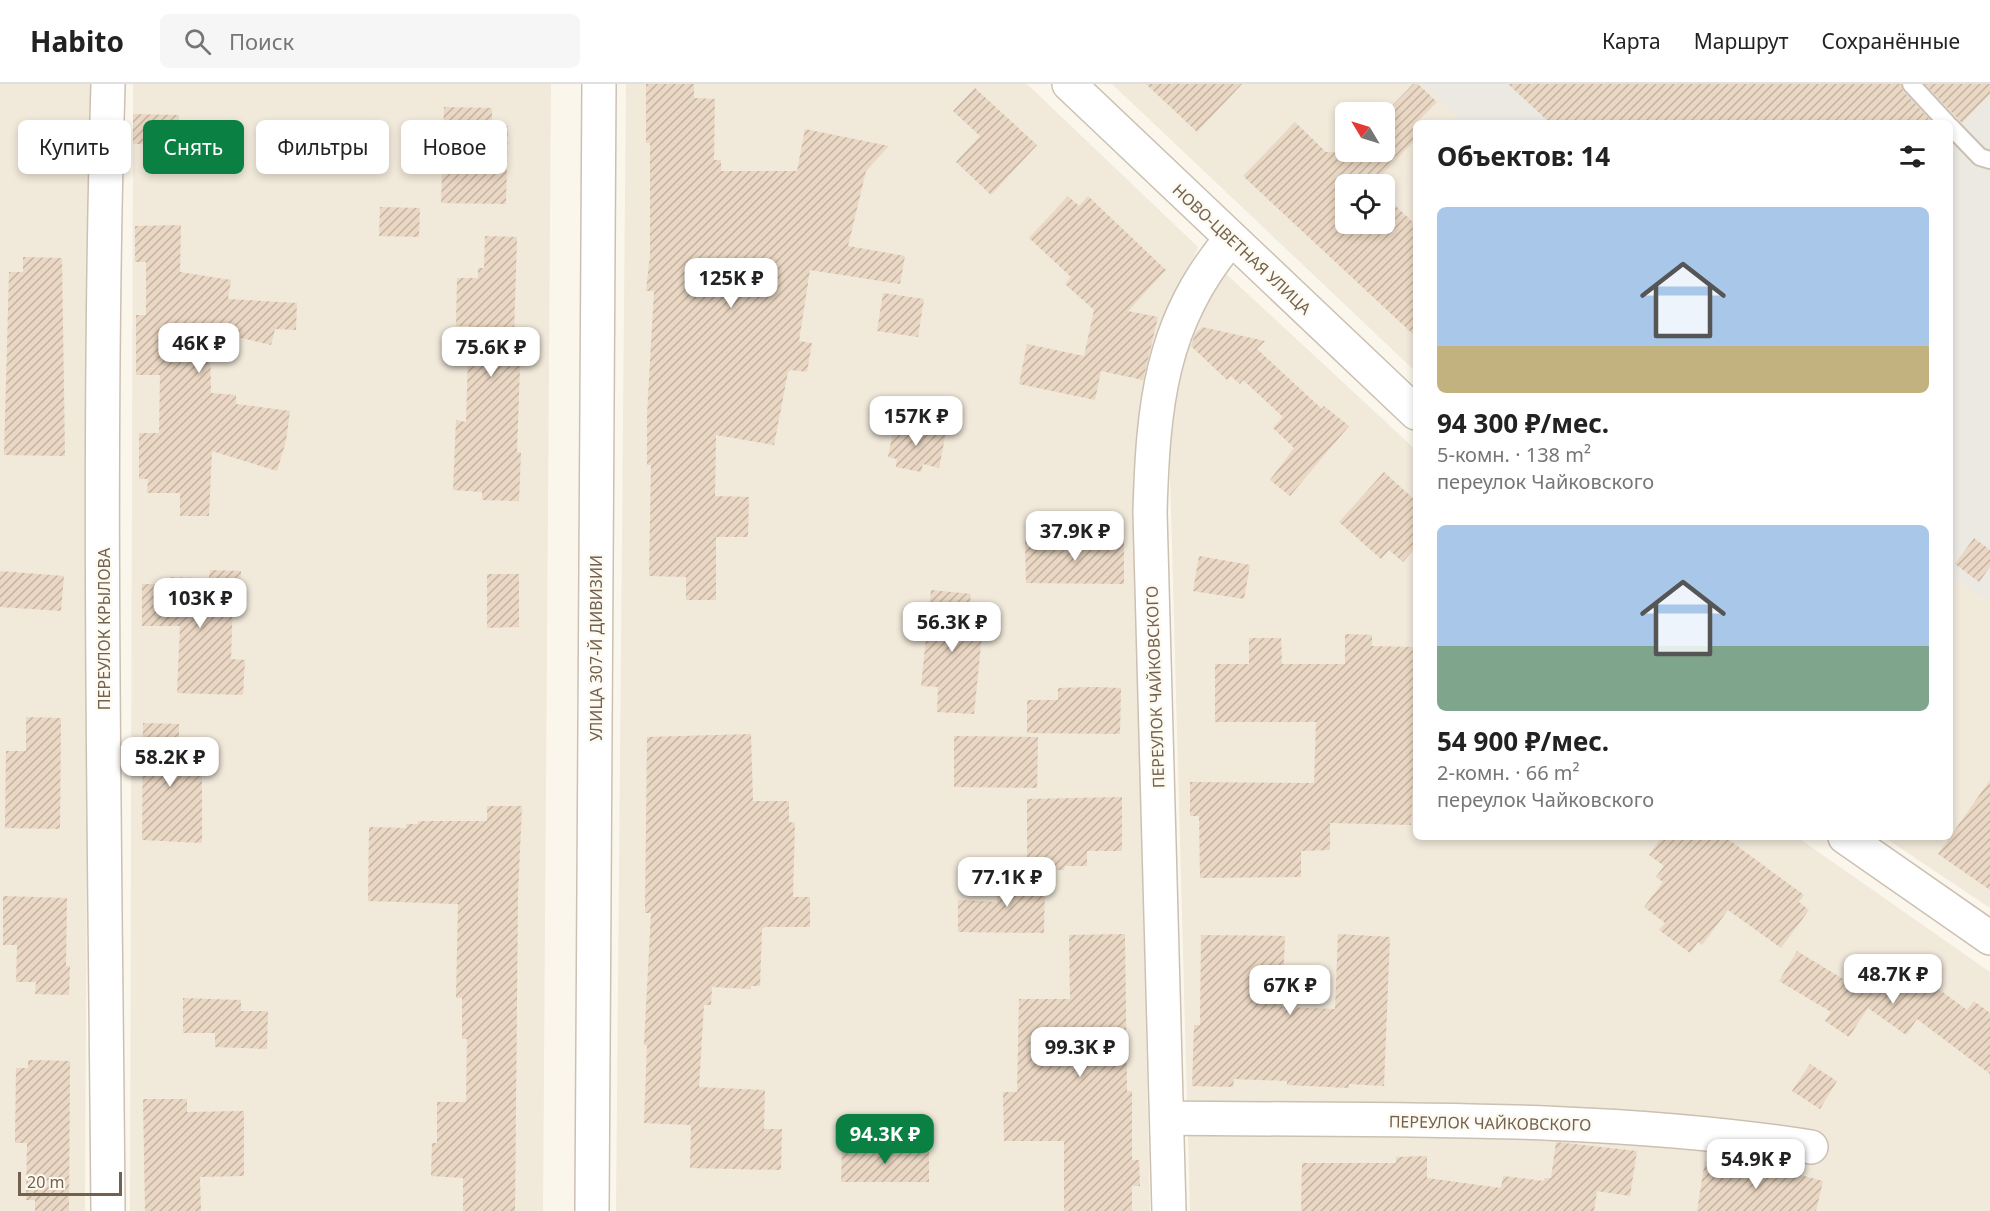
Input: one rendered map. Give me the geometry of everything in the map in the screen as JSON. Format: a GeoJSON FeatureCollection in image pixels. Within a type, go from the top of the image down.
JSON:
{"type":"FeatureCollection","features":[{"type":"Feature","properties":{"kind":"street","name":"ПЕРЕУЛОК КРЫЛОВА"},"geometry":{"type":"LineString","coordinates":[[108,84],[104,226],[103,523],[108,1211]]}},
{"type":"Feature","properties":{"kind":"street","name":"УЛИЦА 307-Й ДИВИЗИИ"},"geometry":{"type":"LineString","coordinates":[[592,1211],[599,84]]}},
{"type":"Feature","properties":{"kind":"street","name":"НОВО-ЦВЕТНАЯ УЛИЦА"},"geometry":{"type":"LineString","coordinates":[[1069,84],[1413,410]]}},
{"type":"Feature","properties":{"kind":"street","name":"ПЕРЕУЛОК ЧАЙКОВСКОГО"},"geometry":{"type":"LineString","coordinates":[[1169,1211],[1150,512],[1154,412],[1162,374],[1174,336],[1194,290],[1208,265],[1231,239]]}},
{"type":"Feature","properties":{"kind":"street"},"geometry":{"type":"LineString","coordinates":[[1849,840],[1990,938]]}},
{"type":"Feature","properties":{"kind":"street","name":"ПЕРЕУЛОК ЧАЙКОВСКОГО"},"geometry":{"type":"LineString","coordinates":[[1167,1118],[1622,1126],[1742,1136],[1811,1147]]}},
{"type":"Feature","properties":{"kind":"lane"},"geometry":{"type":"LineString","coordinates":[[1911,84],[1945,120]]}},
{"type":"Feature","properties":{"kind":"lane"},"geometry":{"type":"LineString","coordinates":[[1953,128],[1980,157],[1990,160]]}},
{"type":"Feature","properties":{"kind":"shaded area"},"geometry":{"type":"Polygon","coordinates":[[[0,84],[91,84],[91,120],[18,120],[18,174],[91,174],[85,1211],[0,1211],[0,84]]]}},
{"type":"Feature","properties":{"kind":"shaded area"},"geometry":{"type":"Polygon","coordinates":[[[133,84],[551,84],[543,1211],[130,1211],[133,84]]]}},
{"type":"Feature","properties":{"kind":"shaded area"},"geometry":{"type":"Polygon","coordinates":[[[626,84],[1027,84],[1198,247],[1168,315],[1134,519],[1150,1211],[616,1211],[626,84]]]}},
{"type":"Feature","properties":{"kind":"shaded area"},"geometry":{"type":"Polygon","coordinates":[[[1112,84],[1990,84],[1990,908],[1888,840],[1953,840],[1953,120],[1413,120],[1413,369],[1112,84]]]}},
{"type":"Feature","properties":{"kind":"shaded area"},"geometry":{"type":"Polygon","coordinates":[[[1422,84],[1990,84],[1990,602],[1953,578],[1953,120],[1459,120],[1422,84]]]}},
{"type":"Feature","properties":{"kind":"shaded area"},"geometry":{"type":"Polygon","coordinates":[[[1223,271],[1413,447],[1413,840],[1801,840],[1990,972],[1990,1211],[1190,1211],[1169,437],[1179,354],[1223,271]]]}},
{"type":"Feature","properties":{"kind":"building"},"geometry":{"type":"Polygon","coordinates":[[[646,84],[694,84],[694,98],[715,99],[714,160],[721,160],[721,171],[797,171],[805,129],[889,146],[866,171],[848,246],[905,256],[900,284],[810,270],[799,341],[812,343],[807,372],[791,370],[788,372],[774,445],[716,435],[715,496],[749,497],[748,537],[716,537],[716,600],[686,600],[686,577],[649,576],[651,465],[647,465],[647,414],[654,291],[646,291],[650,254],[650,143],[646,143],[646,84]]]}},
{"type":"Feature","properties":{"kind":"building"},"geometry":{"type":"Polygon","coordinates":[[[1146,84],[1242,84],[1197,132],[1146,84]]]}},
{"type":"Feature","properties":{"kind":"building"},"geometry":{"type":"Polygon","coordinates":[[[1413,84],[1418,84],[1437,102],[1419,120],[1413,120],[1413,142],[1395,161],[1395,103],[1413,84]]]}},
{"type":"Feature","properties":{"kind":"building"},"geometry":{"type":"Polygon","coordinates":[[[1508,84],[1901,84],[1903,91],[1930,120],[1547,120],[1508,84]]]}},
{"type":"Feature","properties":{"kind":"building"},"geometry":{"type":"Polygon","coordinates":[[[1925,84],[1990,84],[1990,94],[1962,123],[1925,84]]]}},
{"type":"Feature","properties":{"kind":"building"},"geometry":{"type":"Polygon","coordinates":[[[975,88],[1037,145],[991,195],[956,162],[980,136],[953,111],[975,88]]]}},
{"type":"Feature","properties":{"kind":"building"},"geometry":{"type":"Polygon","coordinates":[[[444,107],[492,108],[492,120],[444,120],[444,107]]]}},
{"type":"Feature","properties":{"kind":"building"},"geometry":{"type":"Polygon","coordinates":[[[133,114],[179,115],[179,120],[143,120],[143,144],[133,144],[133,114]]]}},
{"type":"Feature","properties":{"kind":"building"},"geometry":{"type":"Polygon","coordinates":[[[1295,122],[1326,152],[1335,152],[1335,162],[1394,162],[1383,174],[1335,174],[1335,234],[1395,234],[1395,205],[1413,222],[1413,334],[1243,176],[1295,122]]]}},
{"type":"Feature","properties":{"kind":"building"},"geometry":{"type":"Polygon","coordinates":[[[442,174],[507,174],[506,204],[441,203],[442,174]]]}},
{"type":"Feature","properties":{"kind":"building"},"geometry":{"type":"Polygon","coordinates":[[[1068,196],[1079,206],[1088,196],[1166,270],[1128,311],[1158,317],[1143,380],[1101,371],[1095,400],[1019,384],[1027,344],[1084,356],[1094,310],[1065,284],[1071,277],[1029,238],[1068,196]]]}},
{"type":"Feature","properties":{"kind":"building"},"geometry":{"type":"Polygon","coordinates":[[[380,207],[420,208],[419,237],[379,236],[380,207]]]}},
{"type":"Feature","properties":{"kind":"building"},"geometry":{"type":"Polygon","coordinates":[[[181,225],[180,272],[231,280],[228,299],[297,303],[296,330],[275,329],[271,345],[210,333],[211,393],[236,395],[236,404],[290,411],[286,441],[277,471],[212,451],[209,516],[180,516],[180,493],[147,493],[148,479],[139,479],[139,433],[159,433],[160,375],[136,375],[136,315],[146,315],[146,262],[135,262],[135,226],[181,225]]]}},
{"type":"Feature","properties":{"kind":"building"},"geometry":{"type":"Polygon","coordinates":[[[485,236],[517,237],[514,335],[524,336],[523,367],[520,367],[517,452],[521,452],[519,501],[482,500],[482,492],[453,490],[456,420],[466,422],[469,326],[456,326],[457,278],[478,278],[478,268],[484,268],[485,236]]]}},
{"type":"Feature","properties":{"kind":"building"},"geometry":{"type":"Polygon","coordinates":[[[23,257],[62,258],[65,456],[4,455],[9,272],[23,272],[23,257]]]}},
{"type":"Feature","properties":{"kind":"building"},"geometry":{"type":"Polygon","coordinates":[[[883,293],[924,299],[918,337],[877,331],[883,293]]]}},
{"type":"Feature","properties":{"kind":"building"},"geometry":{"type":"Polygon","coordinates":[[[1202,327],[1265,341],[1257,349],[1322,409],[1324,406],[1349,426],[1290,496],[1270,480],[1294,448],[1273,428],[1283,417],[1243,380],[1240,384],[1231,376],[1227,380],[1191,346],[1195,334],[1202,327]]]}},
{"type":"Feature","properties":{"kind":"building"},"geometry":{"type":"Polygon","coordinates":[[[895,422],[946,432],[939,468],[923,464],[921,472],[896,467],[897,459],[888,457],[895,422]]]}},
{"type":"Feature","properties":{"kind":"building"},"geometry":{"type":"Polygon","coordinates":[[[1384,472],[1413,498],[1413,550],[1403,562],[1389,550],[1381,559],[1339,522],[1384,472]]]}},
{"type":"Feature","properties":{"kind":"building"},"geometry":{"type":"Polygon","coordinates":[[[1974,538],[1990,550],[1990,567],[1979,582],[1955,564],[1974,538]]]}},
{"type":"Feature","properties":{"kind":"building"},"geometry":{"type":"Polygon","coordinates":[[[1025,540],[1124,541],[1124,584],[1026,583],[1025,540]]]}},
{"type":"Feature","properties":{"kind":"building"},"geometry":{"type":"Polygon","coordinates":[[[1199,556],[1250,565],[1244,599],[1193,591],[1199,556]]]}},
{"type":"Feature","properties":{"kind":"building"},"geometry":{"type":"Polygon","coordinates":[[[210,570],[241,571],[240,600],[233,600],[231,659],[245,660],[243,695],[177,693],[180,626],[142,626],[142,584],[170,584],[170,577],[209,578],[210,570]]]}},
{"type":"Feature","properties":{"kind":"building"},"geometry":{"type":"Polygon","coordinates":[[[0,571],[64,576],[61,611],[0,607],[0,571]]]}},
{"type":"Feature","properties":{"kind":"building"},"geometry":{"type":"Polygon","coordinates":[[[487,574],[519,574],[519,627],[487,628],[487,574]]]}},
{"type":"Feature","properties":{"kind":"building"},"geometry":{"type":"Polygon","coordinates":[[[931,590],[971,594],[967,623],[983,625],[974,714],[937,712],[938,687],[921,686],[931,590]]]}},
{"type":"Feature","properties":{"kind":"building"},"geometry":{"type":"Polygon","coordinates":[[[1345,634],[1372,635],[1372,646],[1413,647],[1411,825],[1330,823],[1330,850],[1301,851],[1301,877],[1200,878],[1199,816],[1190,816],[1190,782],[1314,783],[1316,722],[1215,722],[1215,664],[1249,664],[1249,638],[1281,638],[1282,664],[1345,664],[1345,634]]]}},
{"type":"Feature","properties":{"kind":"building"},"geometry":{"type":"Polygon","coordinates":[[[1058,688],[1121,688],[1120,734],[1027,733],[1027,700],[1058,700],[1058,688]]]}},
{"type":"Feature","properties":{"kind":"building"},"geometry":{"type":"Polygon","coordinates":[[[26,717],[61,718],[60,829],[5,828],[6,751],[26,751],[26,717]]]}},
{"type":"Feature","properties":{"kind":"building"},"geometry":{"type":"Polygon","coordinates":[[[143,723],[179,724],[179,758],[202,758],[202,843],[142,840],[143,723]]]}},
{"type":"Feature","properties":{"kind":"building"},"geometry":{"type":"Polygon","coordinates":[[[751,734],[753,801],[789,801],[789,822],[795,823],[793,897],[810,897],[810,927],[765,927],[762,929],[760,986],[751,986],[751,989],[712,987],[711,1005],[704,1005],[699,1087],[765,1090],[764,1129],[782,1129],[781,1170],[690,1168],[691,1125],[644,1123],[647,1045],[644,1045],[651,913],[645,913],[647,737],[751,734]]]}},
{"type":"Feature","properties":{"kind":"building"},"geometry":{"type":"Polygon","coordinates":[[[954,736],[1038,737],[1037,788],[954,787],[954,736]]]}},
{"type":"Feature","properties":{"kind":"building"},"geometry":{"type":"Polygon","coordinates":[[[1990,780],[1990,890],[1938,854],[1948,840],[1953,840],[1953,833],[1990,780]]]}},
{"type":"Feature","properties":{"kind":"building"},"geometry":{"type":"Polygon","coordinates":[[[1122,797],[1122,851],[1087,851],[1087,866],[1065,866],[1064,870],[1027,870],[1027,799],[1122,797]]]}},
{"type":"Feature","properties":{"kind":"building"},"geometry":{"type":"Polygon","coordinates":[[[487,806],[522,806],[518,895],[515,1211],[463,1211],[463,1178],[431,1176],[432,1143],[437,1143],[437,1102],[466,1102],[467,1039],[462,1039],[462,998],[456,998],[458,904],[368,901],[369,827],[406,828],[406,824],[418,824],[418,821],[487,821],[487,806]]]}},
{"type":"Feature","properties":{"kind":"building"},"geometry":{"type":"Polygon","coordinates":[[[1660,840],[1729,840],[1804,895],[1799,902],[1809,910],[1781,948],[1728,910],[1702,945],[1698,942],[1690,953],[1659,930],[1665,923],[1644,907],[1663,882],[1656,877],[1664,866],[1649,855],[1660,840]]]}},
{"type":"Feature","properties":{"kind":"building"},"geometry":{"type":"Polygon","coordinates":[[[997,874],[1045,875],[1044,933],[958,932],[958,900],[997,902],[997,874]]]}},
{"type":"Feature","properties":{"kind":"building"},"geometry":{"type":"Polygon","coordinates":[[[3,896],[67,898],[66,966],[70,966],[69,995],[35,994],[36,982],[16,982],[17,945],[3,945],[3,896]]]}},
{"type":"Feature","properties":{"kind":"building"},"geometry":{"type":"Polygon","coordinates":[[[1125,934],[1127,1091],[1132,1091],[1132,1160],[1139,1160],[1140,1186],[1132,1186],[1132,1211],[1064,1211],[1064,1141],[1004,1141],[1003,1092],[1017,1092],[1019,999],[1070,999],[1069,935],[1125,934]]]}},
{"type":"Feature","properties":{"kind":"building"},"geometry":{"type":"Polygon","coordinates":[[[1338,934],[1390,937],[1384,1086],[1349,1084],[1349,1088],[1287,1085],[1287,1081],[1234,1079],[1233,1087],[1192,1086],[1194,1025],[1200,1025],[1201,935],[1285,936],[1282,1007],[1335,1009],[1338,934]]]}},
{"type":"Feature","properties":{"kind":"building"},"geometry":{"type":"Polygon","coordinates":[[[1797,951],[1853,985],[1865,968],[1886,984],[1897,969],[1908,977],[1913,970],[1967,1010],[1974,1001],[1990,1013],[1990,1074],[1917,1019],[1906,1035],[1868,1008],[1849,1037],[1825,1021],[1831,1012],[1779,981],[1797,951]]]}},
{"type":"Feature","properties":{"kind":"building"},"geometry":{"type":"Polygon","coordinates":[[[183,998],[241,1000],[241,1011],[268,1011],[267,1049],[215,1047],[215,1033],[183,1033],[183,998]]]}},
{"type":"Feature","properties":{"kind":"building"},"geometry":{"type":"Polygon","coordinates":[[[28,1060],[70,1061],[69,1211],[35,1211],[35,1200],[26,1200],[27,1143],[15,1143],[16,1068],[28,1068],[28,1060]]]}},
{"type":"Feature","properties":{"kind":"building"},"geometry":{"type":"Polygon","coordinates":[[[1810,1064],[1837,1081],[1820,1109],[1792,1091],[1810,1064]]]}},
{"type":"Feature","properties":{"kind":"building"},"geometry":{"type":"Polygon","coordinates":[[[143,1099],[187,1099],[187,1112],[244,1111],[244,1176],[200,1177],[201,1211],[145,1211],[143,1099]]]}},
{"type":"Feature","properties":{"kind":"building"},"geometry":{"type":"Polygon","coordinates":[[[1556,1142],[1637,1151],[1630,1196],[1597,1191],[1594,1211],[1301,1211],[1302,1163],[1396,1163],[1396,1157],[1427,1156],[1427,1178],[1501,1188],[1503,1176],[1544,1181],[1544,1178],[1551,1178],[1556,1142]]]}},
{"type":"Feature","properties":{"kind":"building"},"geometry":{"type":"Polygon","coordinates":[[[842,1148],[929,1148],[929,1182],[841,1182],[842,1148]]]}},
{"type":"Feature","properties":{"kind":"building"},"geometry":{"type":"Polygon","coordinates":[[[1705,1161],[1773,1173],[1775,1168],[1823,1181],[1816,1211],[1697,1211],[1705,1161]]]}}]}
